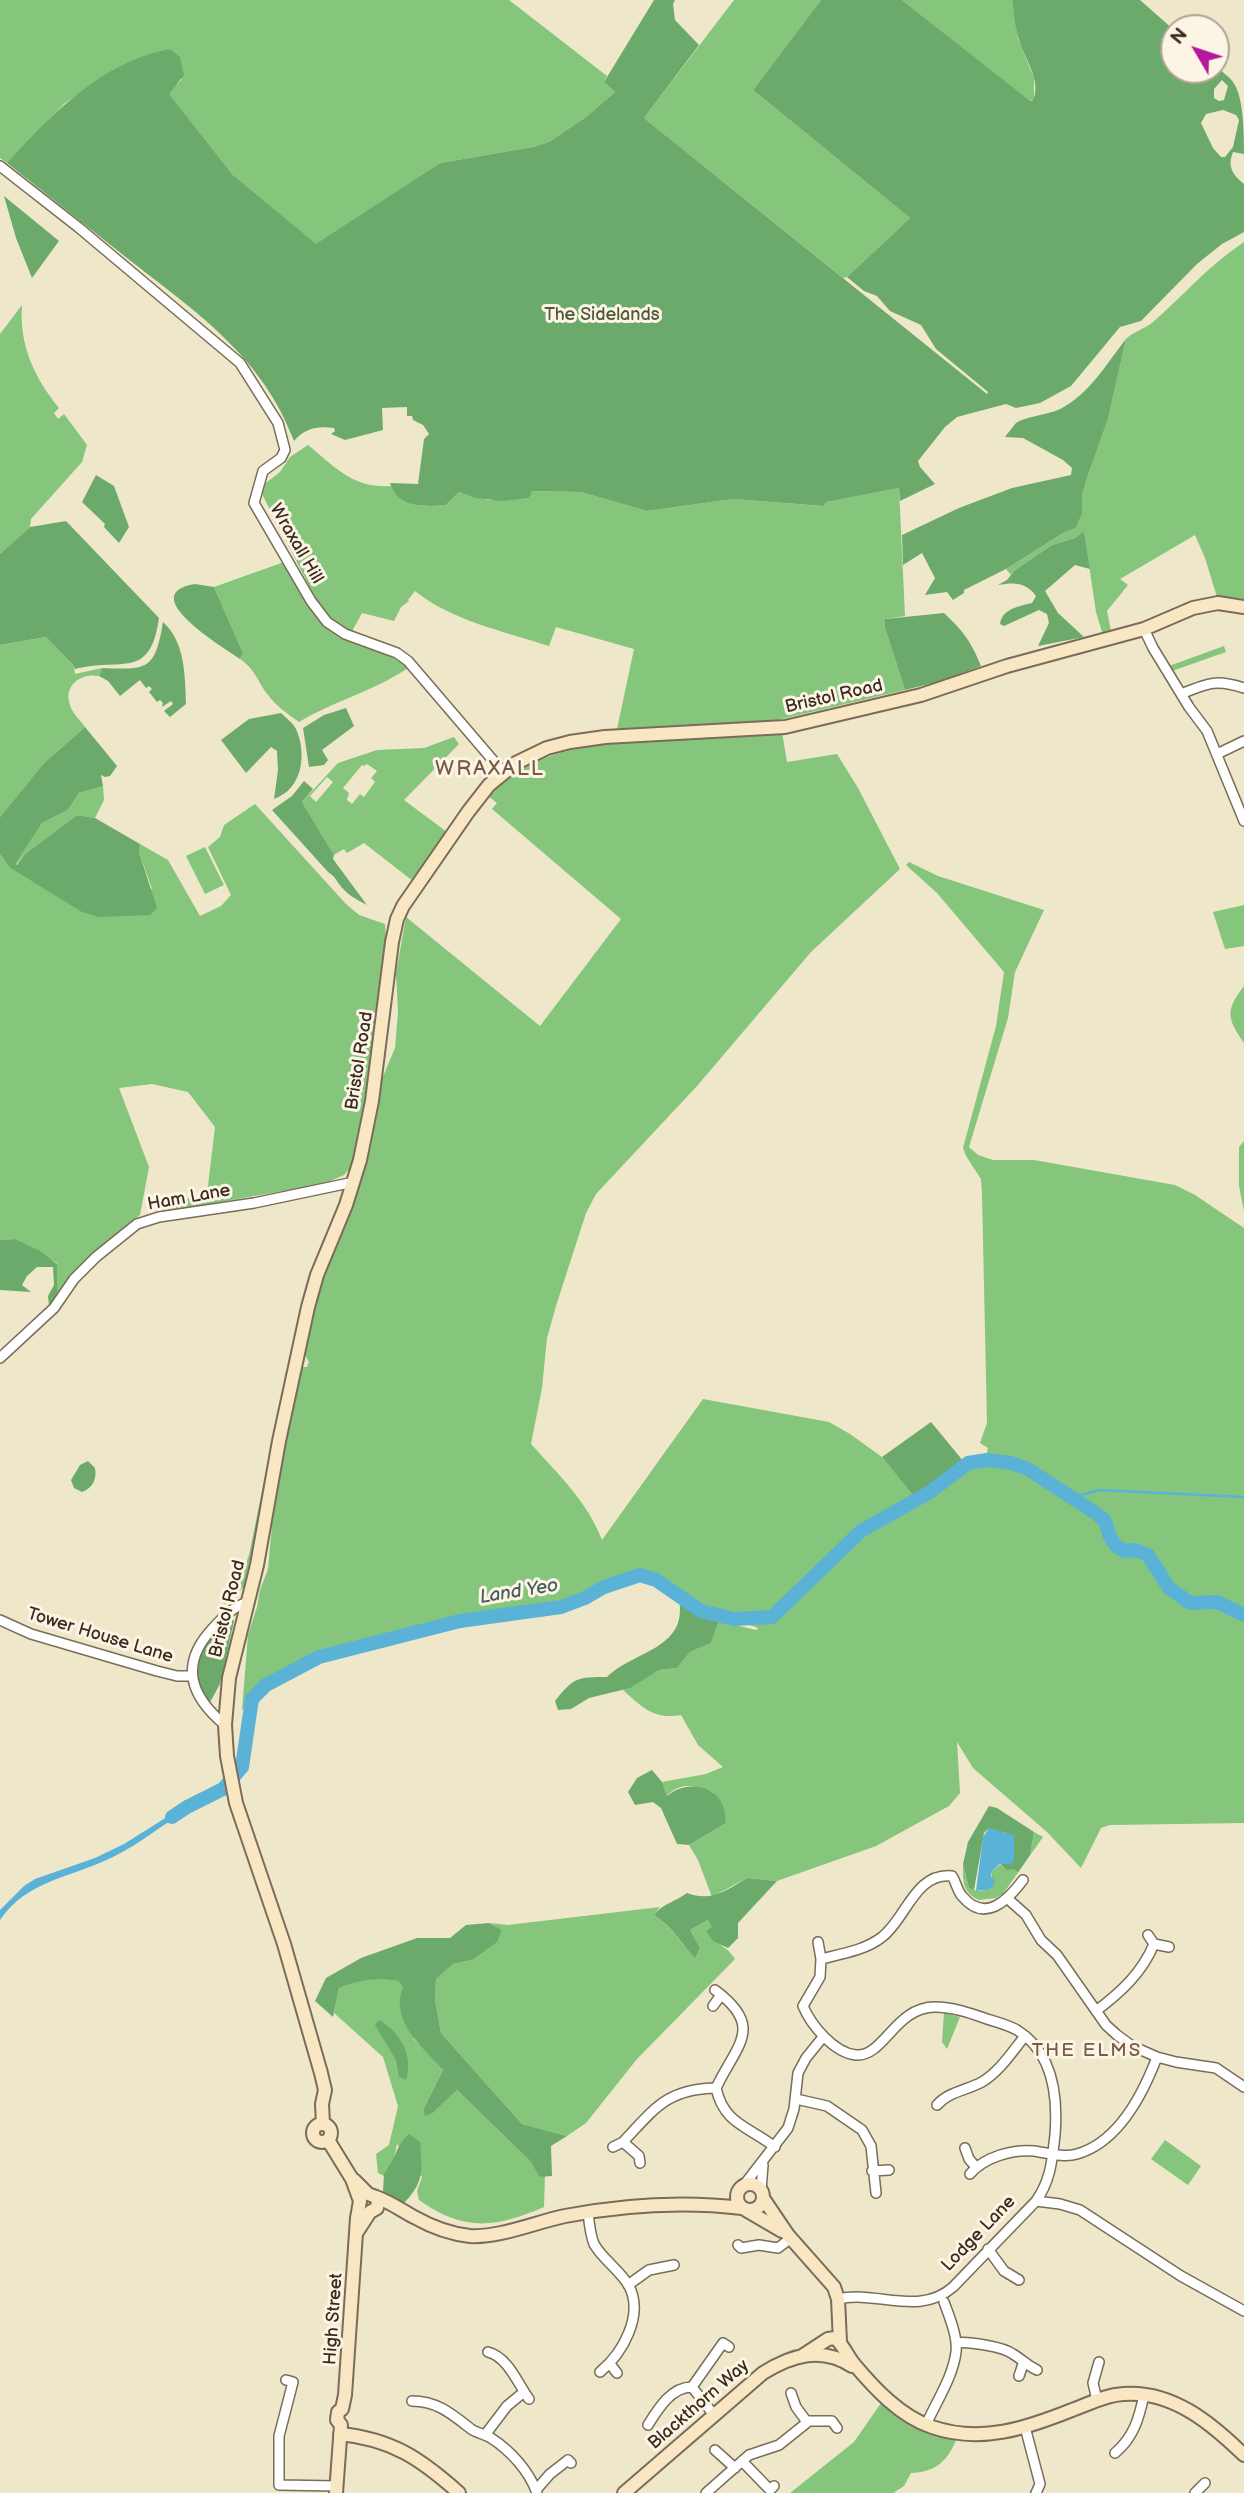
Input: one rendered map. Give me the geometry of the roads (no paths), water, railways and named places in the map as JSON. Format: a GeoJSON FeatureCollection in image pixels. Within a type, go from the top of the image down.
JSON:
{"type":"FeatureCollection","features":[{"type":"Feature","properties":{"kind":"main road","name":"Bristol Road"},"geometry":{"type":"LineString","coordinates":[[369,2203],[328,2140],[319,2141],[313,2134],[316,2127],[323,2124],[322,2105],[325,2090],[284,1944],[232,1787],[225,1725],[229,1678],[248,1602],[308,1307],[317,1275],[354,1182],[372,1101],[397,919],[403,906],[489,785],[503,772],[532,755],[570,742],[605,737],[785,727],[921,695],[1007,666],[1144,629],[1187,610],[1206,605],[1218,603],[1244,607]]}},
{"type":"Feature","properties":{"kind":"main road"},"geometry":{"type":"LineString","coordinates":[[694,2204],[719,2199],[741,2188],[755,2185],[789,2237],[834,2287],[838,2301],[833,2346],[895,2406],[926,2425],[973,2435],[996,2434],[1025,2427],[1118,2394],[1144,2395],[1191,2411],[1244,2455]]}},
{"type":"Feature","properties":{"kind":"main road"},"geometry":{"type":"LineString","coordinates":[[741,2188],[737,2202],[789,2237]]}},
{"type":"Feature","properties":{"kind":"main road"},"geometry":{"type":"LineString","coordinates":[[369,2203],[395,2205],[430,2225],[468,2236],[484,2236],[588,2212],[637,2206],[694,2204],[757,2208],[762,2194]]}},
{"type":"Feature","properties":{"kind":"main road","name":"High Street"},"geometry":{"type":"LineString","coordinates":[[336,2490],[341,2429],[346,2413],[342,2409],[357,2232],[369,2203]]}},
{"type":"Feature","properties":{"kind":"main road","name":"Blackthorn Way"},"geometry":{"type":"LineString","coordinates":[[624,2493],[763,2373],[778,2363],[833,2346]]}},
{"type":"Feature","properties":{"kind":"main road"},"geometry":{"type":"LineString","coordinates":[[341,2429],[392,2445],[422,2463],[459,2493]]}},
{"type":"Feature","properties":{"kind":"street","name":"Wraxall Hill"},"geometry":{"type":"LineString","coordinates":[[0,166],[78,227],[240,363],[278,423],[285,450],[281,458],[263,471],[254,503],[311,601],[327,622],[337,630],[397,653],[408,661],[503,772]]}},
{"type":"Feature","properties":{"kind":"street"},"geometry":{"type":"LineString","coordinates":[[1144,629],[1153,649],[1207,731],[1244,821]]}},
{"type":"Feature","properties":{"kind":"street"},"geometry":{"type":"LineString","coordinates":[[1181,694],[1213,682],[1244,688]]}},
{"type":"Feature","properties":{"kind":"street"},"geometry":{"type":"LineString","coordinates":[[1217,754],[1244,741]]}},
{"type":"Feature","properties":{"kind":"street","name":"Ham Lane"},"geometry":{"type":"LineString","coordinates":[[0,1358],[54,1308],[74,1279],[96,1257],[137,1224],[159,1217],[254,1203],[354,1182]]}},
{"type":"Feature","properties":{"kind":"street","name":"Tower House Lane"},"geometry":{"type":"LineString","coordinates":[[225,1725],[207,1709],[197,1693],[192,1676],[194,1657],[204,1639],[234,1607],[248,1602]]}},
{"type":"Feature","properties":{"kind":"street","name":"Tower House Lane"},"geometry":{"type":"LineString","coordinates":[[0,1620],[31,1634],[157,1671],[192,1676]]}},
{"type":"Feature","properties":{"kind":"street"},"geometry":{"type":"LineString","coordinates":[[821,1958],[860,1948],[881,1938],[920,1888],[937,1877],[953,1877],[962,1897],[976,1906],[994,1907],[1008,1899],[1023,1880]]}},
{"type":"Feature","properties":{"kind":"street"},"geometry":{"type":"LineString","coordinates":[[1008,1899],[1026,1915],[1041,1940],[1057,1955],[1106,2025],[1117,2035],[1132,2046],[1157,2057],[1214,2067],[1244,2087]]}},
{"type":"Feature","properties":{"kind":"street"},"geometry":{"type":"LineString","coordinates":[[1148,1935],[1154,1944],[1169,1947]]}},
{"type":"Feature","properties":{"kind":"street"},"geometry":{"type":"LineString","coordinates":[[818,1942],[821,1958],[820,1980],[803,2006],[823,2037],[848,2053],[864,2054],[880,2043],[904,2017],[917,2010],[932,2007],[965,2011],[1011,2027],[1025,2036],[1038,2050],[1053,2083],[1056,2117],[1047,2183],[1036,2201]]}},
{"type":"Feature","properties":{"kind":"street"},"geometry":{"type":"LineString","coordinates":[[1096,2011],[1127,1986],[1154,1944]]}},
{"type":"Feature","properties":{"kind":"street"},"geometry":{"type":"LineString","coordinates":[[713,2006],[718,1993],[738,2011],[743,2033],[716,2088],[720,2105],[727,2115],[775,2147]]}},
{"type":"Feature","properties":{"kind":"street"},"geometry":{"type":"LineString","coordinates":[[937,2105],[948,2091],[964,2091],[989,2077],[1025,2036]]}},
{"type":"Feature","properties":{"kind":"street"},"geometry":{"type":"LineString","coordinates":[[741,2188],[791,2123],[800,2068],[823,2037]]}},
{"type":"Feature","properties":{"kind":"street"},"geometry":{"type":"LineString","coordinates":[[965,2148],[973,2171],[1016,2152],[1079,2154],[1106,2138],[1121,2122],[1141,2093],[1157,2057]]}},
{"type":"Feature","properties":{"kind":"street"},"geometry":{"type":"LineString","coordinates":[[613,2147],[623,2142],[670,2096],[691,2089],[716,2088]]}},
{"type":"Feature","properties":{"kind":"street"},"geometry":{"type":"LineString","coordinates":[[796,2099],[827,2106],[862,2130],[871,2146],[876,2193]]}},
{"type":"Feature","properties":{"kind":"street"},"geometry":{"type":"LineString","coordinates":[[623,2142],[638,2155],[640,2162]]}},
{"type":"Feature","properties":{"kind":"street"},"geometry":{"type":"LineString","coordinates":[[762,2194],[763,2165],[767,2157]]}},
{"type":"Feature","properties":{"kind":"street"},"geometry":{"type":"LineString","coordinates":[[872,2171],[889,2170]]}},
{"type":"Feature","properties":{"kind":"street","name":"Lodge Lane"},"geometry":{"type":"LineString","coordinates":[[838,2301],[852,2297],[903,2302],[932,2300],[953,2287],[1036,2201],[1080,2210],[1181,2276],[1244,2311]]}},
{"type":"Feature","properties":{"kind":"street"},"geometry":{"type":"LineString","coordinates":[[588,2212],[595,2245],[628,2285],[633,2302],[632,2322],[622,2346],[610,2364],[600,2372]]}},
{"type":"Feature","properties":{"kind":"street"},"geometry":{"type":"LineString","coordinates":[[738,2245],[741,2248],[759,2245],[778,2248],[789,2237]]}},
{"type":"Feature","properties":{"kind":"street"},"geometry":{"type":"LineString","coordinates":[[988,2249],[1002,2269],[1015,2276]]}},
{"type":"Feature","properties":{"kind":"street"},"geometry":{"type":"LineString","coordinates":[[628,2285],[649,2270],[674,2265]]}},
{"type":"Feature","properties":{"kind":"street"},"geometry":{"type":"LineString","coordinates":[[926,2425],[947,2380],[956,2352],[956,2343],[944,2302]]}},
{"type":"Feature","properties":{"kind":"street"},"geometry":{"type":"LineString","coordinates":[[691,2387],[723,2343],[729,2347]]}},
{"type":"Feature","properties":{"kind":"street"},"geometry":{"type":"LineString","coordinates":[[956,2343],[971,2343],[1010,2352],[1023,2364],[1037,2370]]}},
{"type":"Feature","properties":{"kind":"street"},"geometry":{"type":"LineString","coordinates":[[485,2435],[507,2406],[527,2396],[511,2371],[494,2352]]}},
{"type":"Feature","properties":{"kind":"street"},"geometry":{"type":"LineString","coordinates":[[610,2364],[617,2373]]}},
{"type":"Feature","properties":{"kind":"street"},"geometry":{"type":"LineString","coordinates":[[1019,2376],[1023,2364]]}},
{"type":"Feature","properties":{"kind":"street"},"geometry":{"type":"LineString","coordinates":[[1097,2400],[1093,2385],[1099,2368]]}},
{"type":"Feature","properties":{"kind":"street"},"geometry":{"type":"LineString","coordinates":[[286,2380],[293,2382],[279,2436],[279,2485],[336,2490]]}},
{"type":"Feature","properties":{"kind":"street"},"geometry":{"type":"LineString","coordinates":[[649,2419],[673,2394],[684,2387],[691,2387]]}},
{"type":"Feature","properties":{"kind":"street"},"geometry":{"type":"LineString","coordinates":[[691,2387],[714,2415]]}},
{"type":"Feature","properties":{"kind":"street"},"geometry":{"type":"LineString","coordinates":[[1121,2451],[1136,2426],[1144,2395]]}},
{"type":"Feature","properties":{"kind":"street"},"geometry":{"type":"LineString","coordinates":[[412,2401],[426,2398],[471,2429],[485,2435],[517,2461],[537,2491],[569,2459]]}},
{"type":"Feature","properties":{"kind":"street"},"geometry":{"type":"LineString","coordinates":[[791,2400],[807,2422]]}},
{"type":"Feature","properties":{"kind":"street"},"geometry":{"type":"LineString","coordinates":[[706,2493],[754,2452],[779,2445],[807,2422],[836,2421]]}},
{"type":"Feature","properties":{"kind":"street"},"geometry":{"type":"LineString","coordinates":[[1025,2427],[1041,2491]]}},
{"type":"Feature","properties":{"kind":"street"},"geometry":{"type":"LineString","coordinates":[[722,2453],[770,2490],[774,2486]]}},
{"type":"Feature","properties":{"kind":"water"},"geometry":{"type":"Polygon","coordinates":[[[186,1805],[188,1811],[123,1852],[23,1896],[0,1920],[0,1910],[35,1879],[95,1858],[124,1844],[186,1805]]]}},
{"type":"Feature","properties":{"kind":"water"},"geometry":{"type":"Polygon","coordinates":[[[989,1828],[1014,1835],[1014,1861],[1011,1864],[1000,1864],[991,1872],[995,1881],[992,1887],[976,1891],[983,1837],[989,1828]]]}},
{"type":"Feature","properties":{"kind":"waterway","name":"Land Yeo"},"geometry":{"type":"LineString","coordinates":[[172,1817],[223,1789],[242,1767],[252,1699],[266,1685],[319,1657],[460,1621],[561,1607],[604,1587],[640,1575],[656,1580],[701,1611],[734,1619],[772,1617],[861,1531],[930,1492],[968,1463],[987,1460],[1011,1463],[1028,1469],[1105,1521],[1110,1537],[1117,1547],[1148,1555],[1169,1588],[1190,1603],[1217,1602],[1244,1615]]}},
{"type":"Feature","properties":{"kind":"waterway"},"geometry":{"type":"LineString","coordinates":[[1071,1498],[1099,1490],[1244,1497]]}},
{"type":"Feature","properties":{"kind":"district","name":"WRAXALL"},"geometry":{"type":"Point","coordinates":[490,770]}},
{"type":"Feature","properties":{"kind":"district","name":"THE ELMS"},"geometry":{"type":"Point","coordinates":[1087,2051]}},
{"type":"Feature","properties":{"kind":"park label","name":"The Sidelands"},"geometry":{"type":"Point","coordinates":[602,315]}}]}
